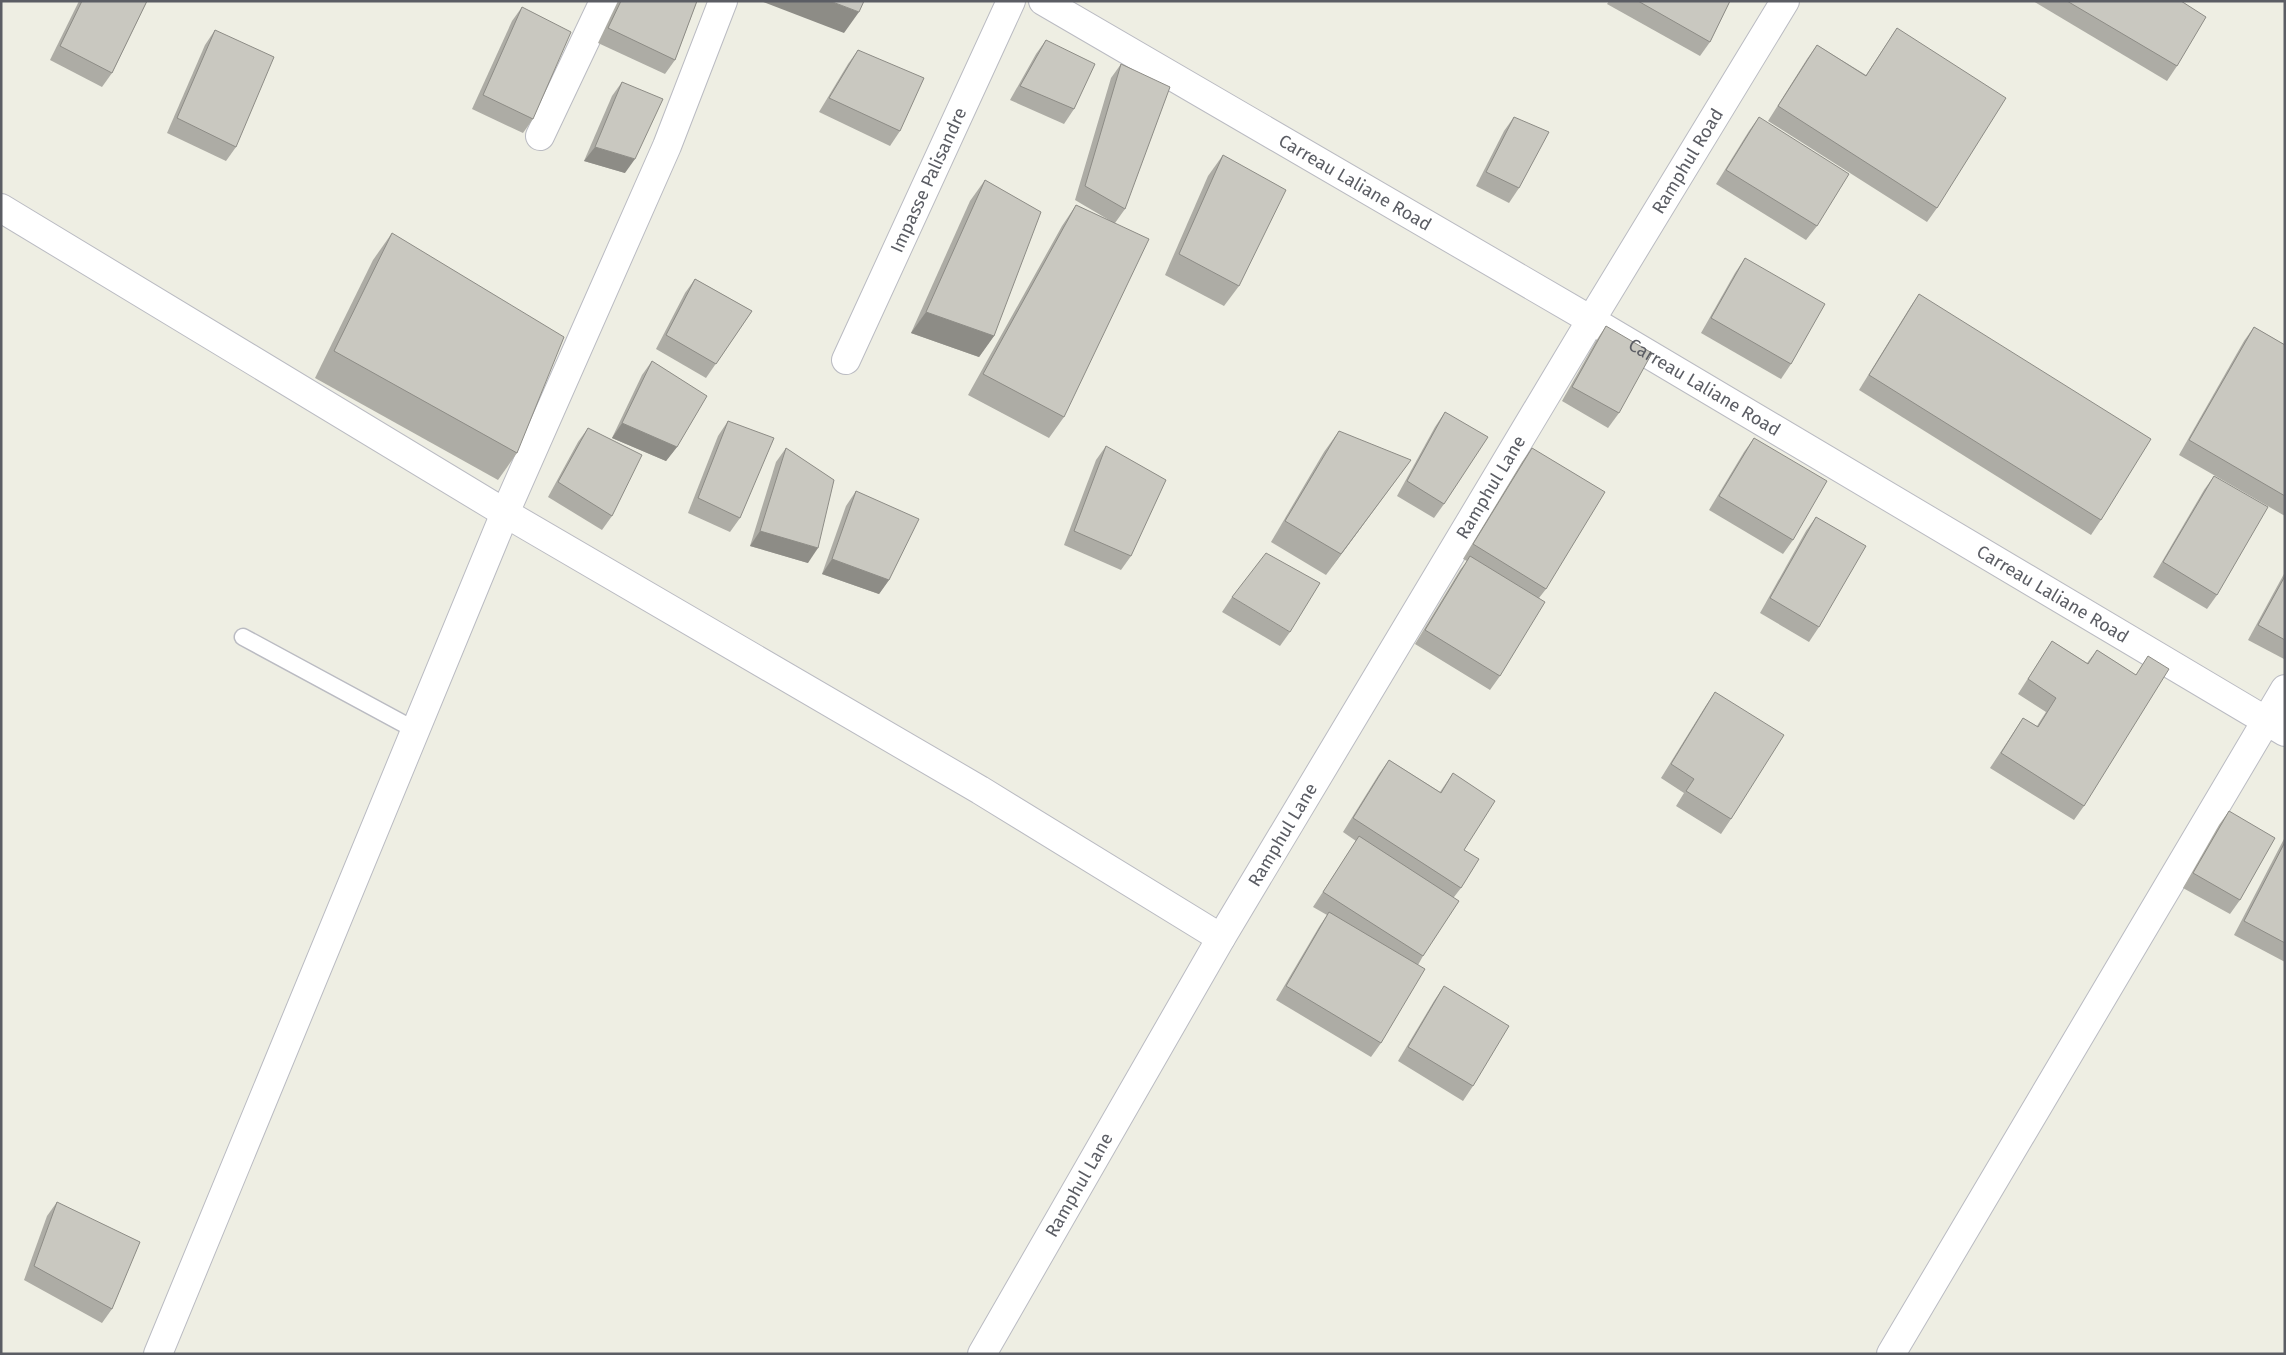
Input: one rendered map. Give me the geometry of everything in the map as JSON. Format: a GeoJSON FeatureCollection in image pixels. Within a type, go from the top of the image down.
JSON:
{"type":"FeatureCollection","features":[{"type":"Feature","properties":{"kind":"street"},"geometry":{"type":"LineString","coordinates":[[540,136],[604,1]]}},
{"type":"Feature","properties":{"kind":"street"},"geometry":{"type":"LineString","coordinates":[[158,1354],[505,513],[667,146],[723,1]]}},
{"type":"Feature","properties":{"kind":"street","name":"Impasse Palisandre"},"geometry":{"type":"LineString","coordinates":[[846,360],[1010,1]]}},
{"type":"Feature","properties":{"kind":"street","name":"Carreau Laliane Road"},"geometry":{"type":"LineString","coordinates":[[1044,1],[1591,320],[2275,726]]}},
{"type":"Feature","properties":{"kind":"street","name":"Ramphul Road"},"geometry":{"type":"LineString","coordinates":[[1591,320],[1785,1]]}},
{"type":"Feature","properties":{"kind":"street"},"geometry":{"type":"LineString","coordinates":[[1,208],[505,513],[980,790],[1221,938]]}},
{"type":"Feature","properties":{"kind":"street","name":"Ramphul Lane"},"geometry":{"type":"LineString","coordinates":[[982,1354],[1221,938],[1591,320]]}},
{"type":"Feature","properties":{"kind":"street"},"geometry":{"type":"LineString","coordinates":[[1891,1354],[2275,726],[2285,689]]}},
{"type":"Feature","properties":{"kind":"lane"},"geometry":{"type":"LineString","coordinates":[[242,637],[415,730]]}},
{"type":"Feature","properties":{"kind":"building"},"geometry":{"type":"Polygon","coordinates":[[[82,1],[147,1],[112,73],[60,46],[82,1]]]}},
{"type":"Feature","properties":{"kind":"building"},"geometry":{"type":"Polygon","coordinates":[[[621,1],[697,1],[675,60],[608,28],[621,1]]]}},
{"type":"Feature","properties":{"kind":"building"},"geometry":{"type":"Polygon","coordinates":[[[830,1],[864,1],[859,12],[830,1]]]}},
{"type":"Feature","properties":{"kind":"building"},"geometry":{"type":"Polygon","coordinates":[[[1638,1],[1730,1],[1710,42],[1638,1]]]}},
{"type":"Feature","properties":{"kind":"building"},"geometry":{"type":"Polygon","coordinates":[[[2067,1],[2181,1],[2206,17],[2177,66],[2067,1]]]}},
{"type":"Feature","properties":{"kind":"building"},"geometry":{"type":"Polygon","coordinates":[[[522,7],[571,32],[533,119],[483,95],[522,7]]]}},
{"type":"Feature","properties":{"kind":"building"},"geometry":{"type":"Polygon","coordinates":[[[1897,28],[2006,98],[1937,208],[1778,106],[1817,45],[1866,76],[1897,28]]]}},
{"type":"Feature","properties":{"kind":"building"},"geometry":{"type":"Polygon","coordinates":[[[215,30],[274,57],[236,147],[177,118],[215,30]]]}},
{"type":"Feature","properties":{"kind":"building"},"geometry":{"type":"Polygon","coordinates":[[[1046,40],[1095,64],[1074,109],[1020,86],[1046,40]]]}},
{"type":"Feature","properties":{"kind":"building"},"geometry":{"type":"Polygon","coordinates":[[[858,50],[924,78],[900,131],[829,98],[858,50]]]}},
{"type":"Feature","properties":{"kind":"building"},"geometry":{"type":"Polygon","coordinates":[[[1121,64],[1170,87],[1125,209],[1085,186],[1121,64]]]}},
{"type":"Feature","properties":{"kind":"building"},"geometry":{"type":"Polygon","coordinates":[[[622,82],[663,99],[635,159],[595,147],[622,82]]]}},
{"type":"Feature","properties":{"kind":"building"},"geometry":{"type":"Polygon","coordinates":[[[1514,117],[1549,132],[1519,188],[1486,172],[1514,117]]]}},
{"type":"Feature","properties":{"kind":"building"},"geometry":{"type":"Polygon","coordinates":[[[1759,117],[1849,174],[1817,226],[1726,170],[1759,117]]]}},
{"type":"Feature","properties":{"kind":"building"},"geometry":{"type":"Polygon","coordinates":[[[1223,155],[1286,190],[1239,286],[1179,254],[1223,155]]]}},
{"type":"Feature","properties":{"kind":"building"},"geometry":{"type":"Polygon","coordinates":[[[985,180],[1041,212],[994,336],[926,312],[985,180]]]}},
{"type":"Feature","properties":{"kind":"building"},"geometry":{"type":"Polygon","coordinates":[[[1076,205],[1149,239],[1064,417],[983,374],[1076,205]]]}},
{"type":"Feature","properties":{"kind":"building"},"geometry":{"type":"Polygon","coordinates":[[[392,233],[564,337],[517,453],[334,351],[392,233]]]}},
{"type":"Feature","properties":{"kind":"building"},"geometry":{"type":"Polygon","coordinates":[[[1745,258],[1825,304],[1791,364],[1711,318],[1745,258]]]}},
{"type":"Feature","properties":{"kind":"building"},"geometry":{"type":"Polygon","coordinates":[[[695,279],[752,311],[716,364],[666,335],[695,279]]]}},
{"type":"Feature","properties":{"kind":"building"},"geometry":{"type":"Polygon","coordinates":[[[1919,294],[2151,439],[2101,520],[1869,375],[1919,294]]]}},
{"type":"Feature","properties":{"kind":"building"},"geometry":{"type":"Polygon","coordinates":[[[1606,326],[1652,353],[1619,413],[1572,387],[1606,326]]]}},
{"type":"Feature","properties":{"kind":"building"},"geometry":{"type":"Polygon","coordinates":[[[2254,327],[2285,345],[2285,496],[2189,440],[2254,327]]]}},
{"type":"Feature","properties":{"kind":"building"},"geometry":{"type":"Polygon","coordinates":[[[652,361],[707,396],[677,447],[622,423],[652,361]]]}},
{"type":"Feature","properties":{"kind":"building"},"geometry":{"type":"Polygon","coordinates":[[[1445,412],[1488,437],[1444,504],[1407,481],[1445,412]]]}},
{"type":"Feature","properties":{"kind":"building"},"geometry":{"type":"Polygon","coordinates":[[[728,421],[774,438],[740,518],[698,498],[728,421]]]}},
{"type":"Feature","properties":{"kind":"building"},"geometry":{"type":"Polygon","coordinates":[[[588,428],[642,455],[612,516],[558,482],[588,428]]]}},
{"type":"Feature","properties":{"kind":"building"},"geometry":{"type":"Polygon","coordinates":[[[1339,431],[1411,460],[1341,554],[1285,521],[1339,431]]]}},
{"type":"Feature","properties":{"kind":"building"},"geometry":{"type":"Polygon","coordinates":[[[1754,438],[1827,481],[1793,540],[1719,496],[1754,438]]]}},
{"type":"Feature","properties":{"kind":"building"},"geometry":{"type":"Polygon","coordinates":[[[1106,446],[1166,480],[1131,556],[1074,531],[1106,446]]]}},
{"type":"Feature","properties":{"kind":"building"},"geometry":{"type":"Polygon","coordinates":[[[786,448],[834,480],[818,548],[760,531],[786,448]]]}},
{"type":"Feature","properties":{"kind":"building"},"geometry":{"type":"Polygon","coordinates":[[[1532,448],[1605,492],[1546,589],[1473,544],[1532,448]]]}},
{"type":"Feature","properties":{"kind":"building"},"geometry":{"type":"Polygon","coordinates":[[[2214,476],[2268,507],[2217,595],[2163,562],[2214,476]]]}},
{"type":"Feature","properties":{"kind":"building"},"geometry":{"type":"Polygon","coordinates":[[[856,491],[919,519],[889,580],[832,559],[856,491]]]}},
{"type":"Feature","properties":{"kind":"building"},"geometry":{"type":"Polygon","coordinates":[[[1816,517],[1866,546],[1819,627],[1770,598],[1816,517]]]}},
{"type":"Feature","properties":{"kind":"building"},"geometry":{"type":"Polygon","coordinates":[[[1266,553],[1320,583],[1290,632],[1232,597],[1266,553]]]}},
{"type":"Feature","properties":{"kind":"building"},"geometry":{"type":"Polygon","coordinates":[[[1470,556],[1545,602],[1500,676],[1425,630],[1470,556]]]}},
{"type":"Feature","properties":{"kind":"building"},"geometry":{"type":"Polygon","coordinates":[[[2285,576],[2285,640],[2258,625],[2285,576]]]}},
{"type":"Feature","properties":{"kind":"building"},"geometry":{"type":"Polygon","coordinates":[[[2052,641],[2088,664],[2097,650],[2136,675],[2148,656],[2169,669],[2084,806],[2001,753],[2023,718],[2038,727],[2056,698],[2028,679],[2052,641]]]}},
{"type":"Feature","properties":{"kind":"building"},"geometry":{"type":"Polygon","coordinates":[[[1715,692],[1784,735],[1731,819],[1686,791],[1694,779],[1671,764],[1715,692]]]}},
{"type":"Feature","properties":{"kind":"building"},"geometry":{"type":"Polygon","coordinates":[[[1389,760],[1441,793],[1453,773],[1495,801],[1464,850],[1479,859],[1461,888],[1353,818],[1389,760]]]}},
{"type":"Feature","properties":{"kind":"building"},"geometry":{"type":"Polygon","coordinates":[[[2229,811],[2275,838],[2240,900],[2193,873],[2229,811]]]}},
{"type":"Feature","properties":{"kind":"building"},"geometry":{"type":"Polygon","coordinates":[[[1359,836],[1459,901],[1423,956],[1323,892],[1359,836]]]}},
{"type":"Feature","properties":{"kind":"building"},"geometry":{"type":"Polygon","coordinates":[[[2285,842],[2285,943],[2244,921],[2285,842]]]}},
{"type":"Feature","properties":{"kind":"building"},"geometry":{"type":"Polygon","coordinates":[[[1329,912],[1425,969],[1381,1043],[1286,986],[1329,912]]]}},
{"type":"Feature","properties":{"kind":"building"},"geometry":{"type":"Polygon","coordinates":[[[1444,986],[1509,1026],[1473,1086],[1408,1047],[1444,986]]]}},
{"type":"Feature","properties":{"kind":"building"},"geometry":{"type":"Polygon","coordinates":[[[57,1202],[140,1242],[112,1309],[34,1266],[57,1202]]]}}]}
